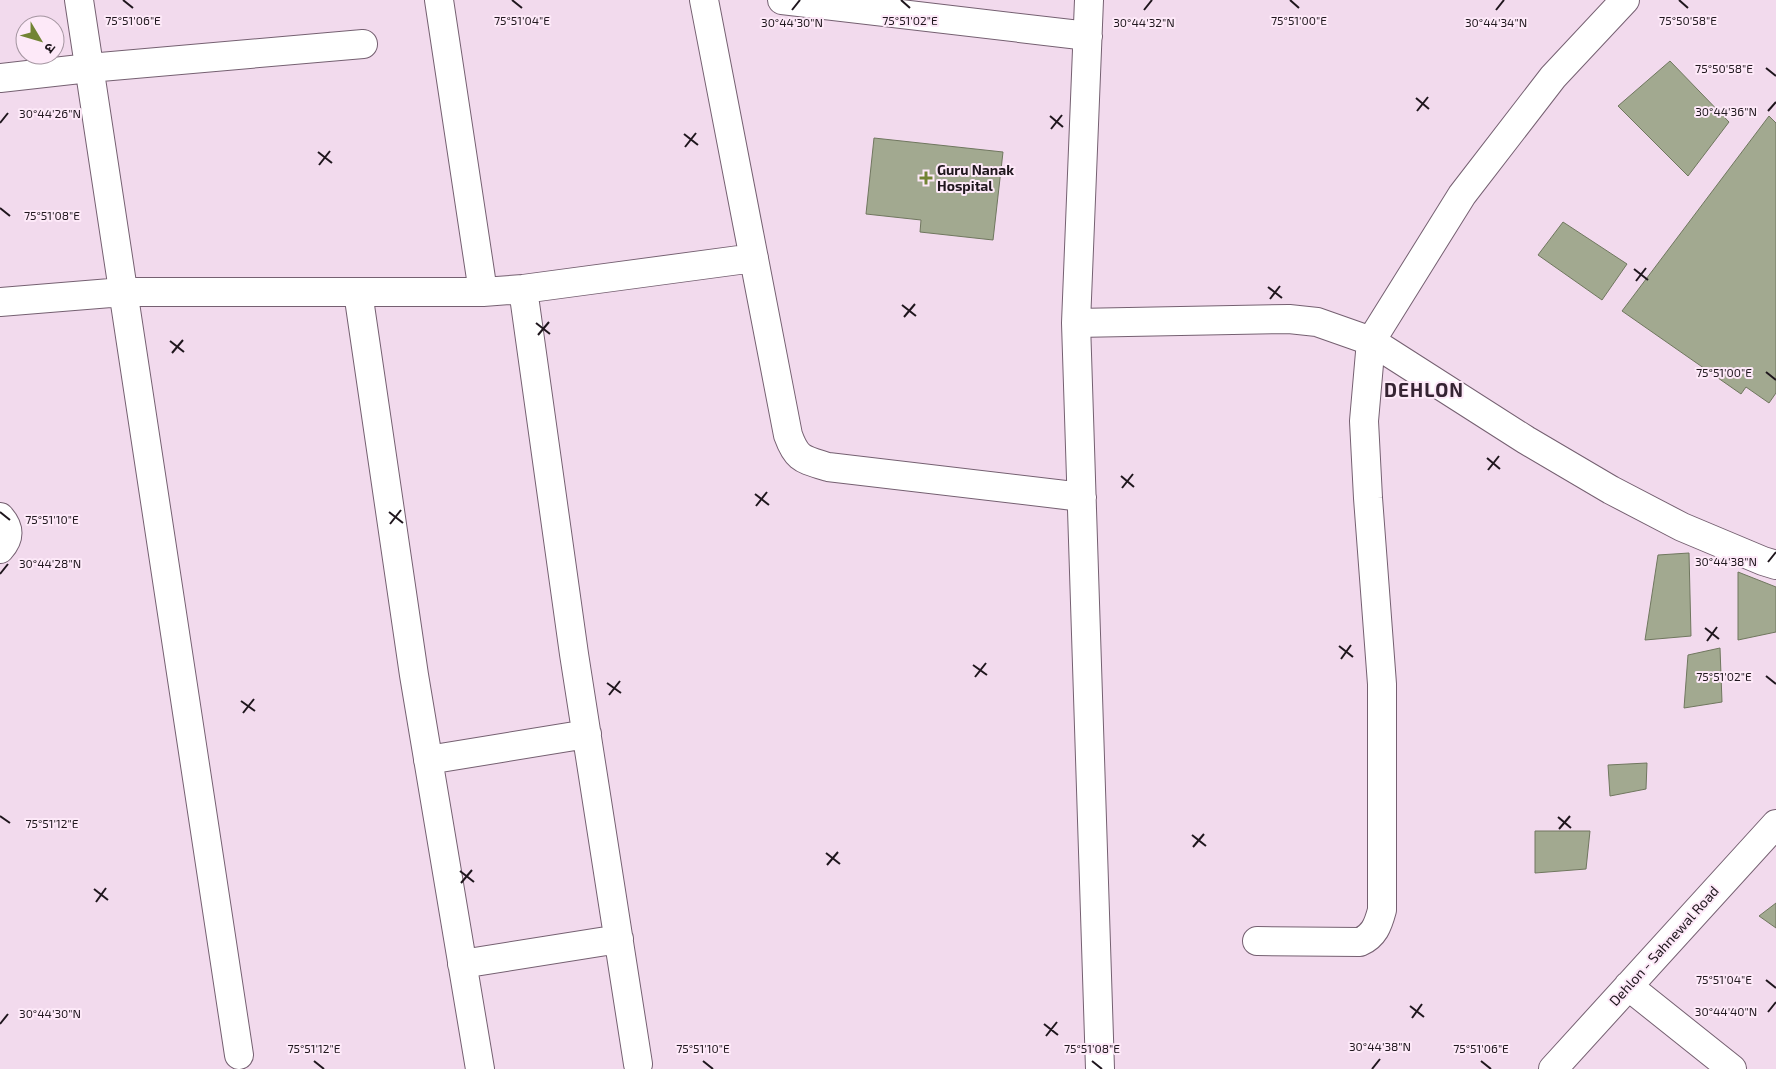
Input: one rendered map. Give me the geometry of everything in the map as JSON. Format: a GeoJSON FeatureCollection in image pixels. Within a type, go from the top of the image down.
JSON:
{"type":"FeatureCollection","features":[{"type":"Feature","properties":{"kind":"street"},"geometry":{"type":"LineString","coordinates":[[79,0],[239,1055]]}},
{"type":"Feature","properties":{"kind":"street"},"geometry":{"type":"LineString","coordinates":[[440,0],[483,292]]}},
{"type":"Feature","properties":{"kind":"street"},"geometry":{"type":"LineString","coordinates":[[704,0],[788,435],[799,456],[828,467],[1082,497]]}},
{"type":"Feature","properties":{"kind":"street"},"geometry":{"type":"LineString","coordinates":[[782,0],[1088,36]]}},
{"type":"Feature","properties":{"kind":"street"},"geometry":{"type":"LineString","coordinates":[[1089,0],[1076,323],[1100,1069]]}},
{"type":"Feature","properties":{"kind":"street"},"geometry":{"type":"LineString","coordinates":[[1256,941],[1360,942],[1369,938],[1374,931],[1382,910],[1382,684],[1364,421],[1371,341],[1462,195],[1553,78],[1625,0]]}},
{"type":"Feature","properties":{"kind":"street"},"geometry":{"type":"LineString","coordinates":[[0,78],[89,68],[363,44]]}},
{"type":"Feature","properties":{"kind":"street"},"geometry":{"type":"LineString","coordinates":[[0,302],[123,292],[483,292],[524,289],[754,258]]}},
{"type":"Feature","properties":{"kind":"street"},"geometry":{"type":"LineString","coordinates":[[524,289],[574,654],[638,1064]]}},
{"type":"Feature","properties":{"kind":"street"},"geometry":{"type":"LineString","coordinates":[[358,292],[414,675],[480,1069]]}},
{"type":"Feature","properties":{"kind":"street"},"geometry":{"type":"LineString","coordinates":[[1076,323],[1289,319],[1317,322],[1371,341],[1526,440],[1611,490],[1682,527],[1776,565]]}},
{"type":"Feature","properties":{"kind":"street"},"geometry":{"type":"LineString","coordinates":[[0,517],[8,528],[8,537],[0,549]]}},
{"type":"Feature","properties":{"kind":"street"},"geometry":{"type":"LineString","coordinates":[[428,760],[587,734]]}},
{"type":"Feature","properties":{"kind":"street","name":"Dehlon - Sahnewal Road"},"geometry":{"type":"LineString","coordinates":[[1552,1069],[1776,824]]}},
{"type":"Feature","properties":{"kind":"street"},"geometry":{"type":"LineString","coordinates":[[462,964],[619,939]]}},
{"type":"Feature","properties":{"kind":"street"},"geometry":{"type":"LineString","coordinates":[[1628,986],[1732,1069]]}},
{"type":"Feature","properties":{"kind":"building"},"geometry":{"type":"Polygon","coordinates":[[[1670,61],[1729,122],[1688,176],[1618,106],[1670,61]]]}},
{"type":"Feature","properties":{"kind":"building"},"geometry":{"type":"Polygon","coordinates":[[[1769,116],[1776,123],[1776,393],[1769,403],[1746,387],[1741,394],[1622,311],[1769,116]]]}},
{"type":"Feature","properties":{"kind":"building"},"geometry":{"type":"Polygon","coordinates":[[[874,138],[1003,152],[993,240],[920,232],[921,220],[866,214],[874,138]]]}},
{"type":"Feature","properties":{"kind":"building"},"geometry":{"type":"Polygon","coordinates":[[[1563,222],[1627,264],[1602,300],[1538,255],[1563,222]]]}},
{"type":"Feature","properties":{"kind":"building"},"geometry":{"type":"Polygon","coordinates":[[[1689,553],[1691,636],[1645,640],[1658,555],[1689,553]]]}},
{"type":"Feature","properties":{"kind":"building"},"geometry":{"type":"Polygon","coordinates":[[[1738,572],[1776,587],[1776,632],[1738,640],[1738,572]]]}},
{"type":"Feature","properties":{"kind":"building"},"geometry":{"type":"Polygon","coordinates":[[[1720,648],[1722,702],[1684,708],[1688,655],[1720,648]]]}},
{"type":"Feature","properties":{"kind":"building"},"geometry":{"type":"Polygon","coordinates":[[[1647,763],[1646,789],[1610,796],[1608,765],[1647,763]]]}},
{"type":"Feature","properties":{"kind":"building"},"geometry":{"type":"Polygon","coordinates":[[[1535,831],[1590,831],[1586,869],[1535,873],[1535,831]]]}},
{"type":"Feature","properties":{"kind":"building"},"geometry":{"type":"Polygon","coordinates":[[[1776,903],[1776,928],[1759,916],[1776,903]]]}},
{"type":"Feature","properties":{"kind":"place","name":"Guru Nanak Hospital"},"geometry":{"type":"Point","coordinates":[926,178]}},
{"type":"Feature","properties":{"kind":"district","name":"DEHLON"},"geometry":{"type":"Point","coordinates":[1424,390]}}]}
